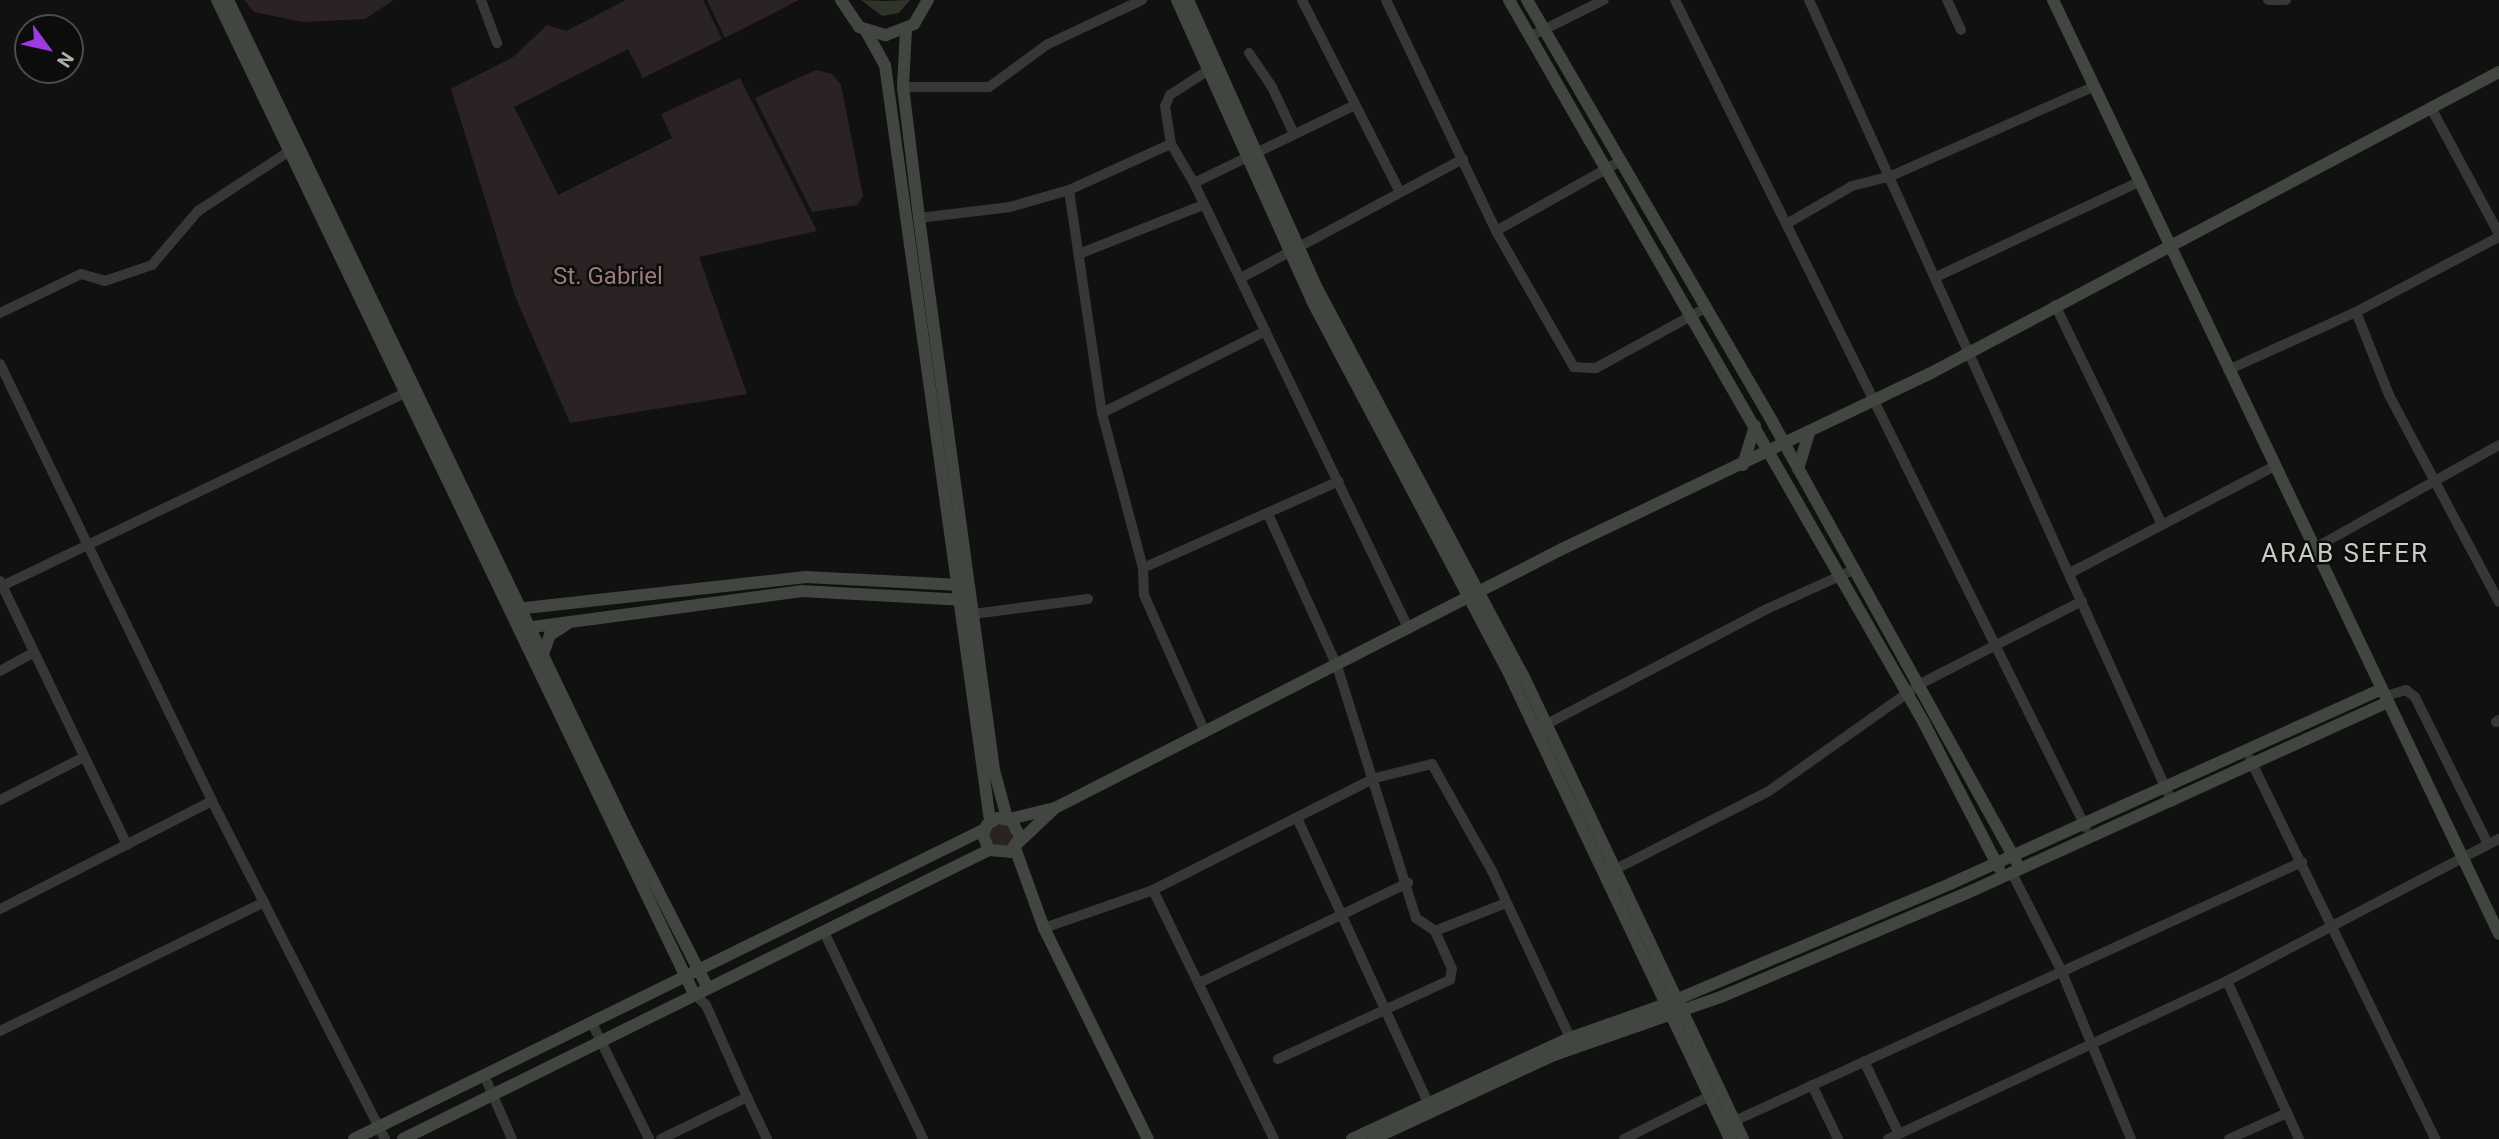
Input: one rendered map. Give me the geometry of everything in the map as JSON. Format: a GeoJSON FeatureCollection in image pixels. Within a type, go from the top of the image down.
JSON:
{"type":"FeatureCollection","features":[{"type":"Feature","properties":{"kind":"street"},"geometry":{"type":"LineString","coordinates":[[217,0],[405,394],[515,609]]}},
{"type":"Feature","properties":{"kind":"street"},"geometry":{"type":"LineString","coordinates":[[228,0],[685,977],[694,994],[706,1005],[767,1139]]}},
{"type":"Feature","properties":{"kind":"street"},"geometry":{"type":"LineString","coordinates":[[481,0],[497,43]]}},
{"type":"Feature","properties":{"kind":"street"},"geometry":{"type":"LineString","coordinates":[[841,0],[852,21],[866,31],[886,35],[906,29],[920,18],[929,0]]}},
{"type":"Feature","properties":{"kind":"street"},"geometry":{"type":"LineString","coordinates":[[903,87],[989,87],[1048,44],[1142,0]]}},
{"type":"Feature","properties":{"kind":"street"},"geometry":{"type":"LineString","coordinates":[[1177,0],[1253,154]]}},
{"type":"Feature","properties":{"kind":"street"},"geometry":{"type":"LineString","coordinates":[[1188,0],[1293,247],[1541,727],[1729,1124],[1730,1139]]}},
{"type":"Feature","properties":{"kind":"street"},"geometry":{"type":"LineString","coordinates":[[1303,0],[1399,190]]}},
{"type":"Feature","properties":{"kind":"street"},"geometry":{"type":"LineString","coordinates":[[1386,0],[1496,231],[1559,337],[1566,357],[1578,370],[1596,368],[1704,308]]}},
{"type":"Feature","properties":{"kind":"street"},"geometry":{"type":"LineString","coordinates":[[1509,0],[1608,167],[1840,576],[1996,863],[2011,873],[2061,970],[2131,1139]]}},
{"type":"Feature","properties":{"kind":"street"},"geometry":{"type":"LineString","coordinates":[[1527,0],[1920,684],[2013,855],[2011,873]]}},
{"type":"Feature","properties":{"kind":"street"},"geometry":{"type":"LineString","coordinates":[[1531,36],[1604,0]]}},
{"type":"Feature","properties":{"kind":"street"},"geometry":{"type":"LineString","coordinates":[[1675,0],[1876,400],[2090,839]]}},
{"type":"Feature","properties":{"kind":"street"},"geometry":{"type":"LineString","coordinates":[[1809,0],[1891,176],[2172,802]]}},
{"type":"Feature","properties":{"kind":"street"},"geometry":{"type":"LineString","coordinates":[[1947,0],[1961,30]]}},
{"type":"Feature","properties":{"kind":"street"},"geometry":{"type":"LineString","coordinates":[[2053,0],[2313,549],[2499,933]]}},
{"type":"Feature","properties":{"kind":"street"},"geometry":{"type":"LineString","coordinates":[[2268,0],[2286,0]]}},
{"type":"Feature","properties":{"kind":"street"},"geometry":{"type":"LineString","coordinates":[[906,29],[903,87],[962,585]]}},
{"type":"Feature","properties":{"kind":"street"},"geometry":{"type":"LineString","coordinates":[[866,31],[885,65],[962,585],[988,825],[996,852],[1027,886]]}},
{"type":"Feature","properties":{"kind":"street"},"geometry":{"type":"LineString","coordinates":[[1249,53],[1272,87],[1294,134]]}},
{"type":"Feature","properties":{"kind":"street"},"geometry":{"type":"LineString","coordinates":[[1210,69],[1170,95],[1165,106],[1171,144],[1194,183],[1241,278],[1409,629]]}},
{"type":"Feature","properties":{"kind":"street"},"geometry":{"type":"LineString","coordinates":[[354,1139],[988,825],[1055,808],[1562,549],[1785,446],[2499,72]]}},
{"type":"Feature","properties":{"kind":"street"},"geometry":{"type":"LineString","coordinates":[[1788,223],[1852,186],[1891,176],[2095,86]]}},
{"type":"Feature","properties":{"kind":"street"},"geometry":{"type":"LineString","coordinates":[[1194,183],[1355,105]]}},
{"type":"Feature","properties":{"kind":"street"},"geometry":{"type":"LineString","coordinates":[[2228,370],[2356,312],[2499,235],[2431,108]]}},
{"type":"Feature","properties":{"kind":"street"},"geometry":{"type":"LineString","coordinates":[[919,218],[1010,206],[1069,190],[1171,144]]}},
{"type":"Feature","properties":{"kind":"street"},"geometry":{"type":"LineString","coordinates":[[0,313],[81,274],[105,281],[152,265],[198,211],[288,152]]}},
{"type":"Feature","properties":{"kind":"street"},"geometry":{"type":"LineString","coordinates":[[1241,278],[1399,190],[1463,159]]}},
{"type":"Feature","properties":{"kind":"street"},"geometry":{"type":"LineString","coordinates":[[1496,231],[1620,160]]}},
{"type":"Feature","properties":{"kind":"street"},"geometry":{"type":"LineString","coordinates":[[1936,277],[2141,181]]}},
{"type":"Feature","properties":{"kind":"street"},"geometry":{"type":"LineString","coordinates":[[1069,190],[1102,413],[1143,568],[1148,607],[1205,732]]}},
{"type":"Feature","properties":{"kind":"street"},"geometry":{"type":"LineString","coordinates":[[1079,254],[1203,205]]}},
{"type":"Feature","properties":{"kind":"street"},"geometry":{"type":"LineString","coordinates":[[2055,305],[2162,524]]}},
{"type":"Feature","properties":{"kind":"street"},"geometry":{"type":"LineString","coordinates":[[2356,312],[2389,395],[2499,602]]}},
{"type":"Feature","properties":{"kind":"street"},"geometry":{"type":"LineString","coordinates":[[1102,413],[1266,331]]}},
{"type":"Feature","properties":{"kind":"street"},"geometry":{"type":"LineString","coordinates":[[0,364],[212,801],[385,1139]]}},
{"type":"Feature","properties":{"kind":"street"},"geometry":{"type":"LineString","coordinates":[[127,845],[1,584],[405,394]]}},
{"type":"Feature","properties":{"kind":"street"},"geometry":{"type":"LineString","coordinates":[[1773,424],[1806,435]]}},
{"type":"Feature","properties":{"kind":"street"},"geometry":{"type":"LineString","coordinates":[[1747,463],[1755,426]]}},
{"type":"Feature","properties":{"kind":"street"},"geometry":{"type":"LineString","coordinates":[[1798,469],[1806,435]]}},
{"type":"Feature","properties":{"kind":"street"},"geometry":{"type":"LineString","coordinates":[[2313,549],[2432,479],[2499,445]]}},
{"type":"Feature","properties":{"kind":"street"},"geometry":{"type":"LineString","coordinates":[[1747,463],[1783,476]]}},
{"type":"Feature","properties":{"kind":"street"},"geometry":{"type":"LineString","coordinates":[[2070,573],[2275,466]]}},
{"type":"Feature","properties":{"kind":"street"},"geometry":{"type":"LineString","coordinates":[[1143,568],[1339,481]]}},
{"type":"Feature","properties":{"kind":"street"},"geometry":{"type":"LineString","coordinates":[[1268,514],[1337,666],[1408,883],[1413,914],[1435,931],[1452,969],[1451,977],[1384,1013],[1278,1059]]}},
{"type":"Feature","properties":{"kind":"street"},"geometry":{"type":"LineString","coordinates":[[1541,727],[1767,609],[1855,569]]}},
{"type":"Feature","properties":{"kind":"street"},"geometry":{"type":"LineString","coordinates":[[515,609],[806,576],[962,585]]}},
{"type":"Feature","properties":{"kind":"street"},"geometry":{"type":"LineString","coordinates":[[524,628],[801,592],[964,600]]}},
{"type":"Feature","properties":{"kind":"street"},"geometry":{"type":"LineString","coordinates":[[973,614],[1088,598]]}},
{"type":"Feature","properties":{"kind":"street"},"geometry":{"type":"LineString","coordinates":[[964,600],[973,614],[995,770],[1008,819],[1019,830],[1017,845],[1027,886],[1044,928],[1148,1139]]}},
{"type":"Feature","properties":{"kind":"street"},"geometry":{"type":"LineString","coordinates":[[1609,873],[1769,791],[1920,684],[1994,643],[2082,601]]}},
{"type":"Feature","properties":{"kind":"street"},"geometry":{"type":"LineString","coordinates":[[543,654],[550,635],[570,622]]}},
{"type":"Feature","properties":{"kind":"street"},"geometry":{"type":"LineString","coordinates":[[524,628],[543,654],[708,988],[706,1005]]}},
{"type":"Feature","properties":{"kind":"street"},"geometry":{"type":"LineString","coordinates":[[0,671],[33,653]]}},
{"type":"Feature","properties":{"kind":"street"},"geometry":{"type":"LineString","coordinates":[[1675,1008],[1853,925],[2246,752],[2385,695],[2406,690],[2415,696],[2488,844]]}},
{"type":"Feature","properties":{"kind":"street"},"geometry":{"type":"LineString","coordinates":[[1352,1139],[1427,1102],[1572,1043],[1675,1008],[1858,939],[2253,765],[2385,695]]}},
{"type":"Feature","properties":{"kind":"street"},"geometry":{"type":"LineString","coordinates":[[2246,752],[2334,925],[2435,1139]]}},
{"type":"Feature","properties":{"kind":"street"},"geometry":{"type":"LineString","coordinates":[[0,785],[3,798],[84,757]]}},
{"type":"Feature","properties":{"kind":"street"},"geometry":{"type":"LineString","coordinates":[[1044,928],[1153,890],[1298,820],[1375,778],[1430,764],[1436,767],[1506,903],[1572,1043]]}},
{"type":"Feature","properties":{"kind":"street"},"geometry":{"type":"LineString","coordinates":[[0,909],[212,801]]}},
{"type":"Feature","properties":{"kind":"street"},"geometry":{"type":"LineString","coordinates":[[403,1139],[600,1039],[824,932],[996,852],[1017,845],[1055,808]]}},
{"type":"Feature","properties":{"kind":"street"},"geometry":{"type":"LineString","coordinates":[[1298,820],[1339,917],[1427,1102]]}},
{"type":"Feature","properties":{"kind":"street"},"geometry":{"type":"LineString","coordinates":[[1888,1139],[2227,981],[2461,856],[2499,839]]}},
{"type":"Feature","properties":{"kind":"street"},"geometry":{"type":"LineString","coordinates":[[1729,1124],[2302,862]]}},
{"type":"Feature","properties":{"kind":"street"},"geometry":{"type":"LineString","coordinates":[[1199,983],[1408,883]]}},
{"type":"Feature","properties":{"kind":"street"},"geometry":{"type":"LineString","coordinates":[[1153,890],[1274,1139]]}},
{"type":"Feature","properties":{"kind":"street"},"geometry":{"type":"LineString","coordinates":[[0,1031],[264,902]]}},
{"type":"Feature","properties":{"kind":"street"},"geometry":{"type":"LineString","coordinates":[[1435,931],[1506,903]]}},
{"type":"Feature","properties":{"kind":"street"},"geometry":{"type":"LineString","coordinates":[[1853,925],[1858,939]]}},
{"type":"Feature","properties":{"kind":"street"},"geometry":{"type":"LineString","coordinates":[[824,932],[923,1139]]}},
{"type":"Feature","properties":{"kind":"street"},"geometry":{"type":"LineString","coordinates":[[2227,981],[2299,1139]]}},
{"type":"Feature","properties":{"kind":"street"},"geometry":{"type":"LineString","coordinates":[[1675,1008],[1710,1096],[1743,1139]]}},
{"type":"Feature","properties":{"kind":"street"},"geometry":{"type":"LineString","coordinates":[[592,1023],[649,1139]]}},
{"type":"Feature","properties":{"kind":"street"},"geometry":{"type":"LineString","coordinates":[[1373,1139],[1572,1043]]}},
{"type":"Feature","properties":{"kind":"street"},"geometry":{"type":"LineString","coordinates":[[1864,1061],[1899,1134]]}},
{"type":"Feature","properties":{"kind":"street"},"geometry":{"type":"LineString","coordinates":[[484,1075],[512,1139]]}},
{"type":"Feature","properties":{"kind":"street"},"geometry":{"type":"LineString","coordinates":[[1812,1085],[1838,1139]]}},
{"type":"Feature","properties":{"kind":"street"},"geometry":{"type":"LineString","coordinates":[[1625,1139],[1710,1096]]}},
{"type":"Feature","properties":{"kind":"street"},"geometry":{"type":"LineString","coordinates":[[661,1139],[677,1136],[747,1097]]}},
{"type":"Feature","properties":{"kind":"street"},"geometry":{"type":"LineString","coordinates":[[2230,1139],[2287,1113]]}},
{"type":"Feature","properties":{"kind":"green space"},"geometry":{"type":"Polygon","coordinates":[[[244,0],[394,0],[365,19],[302,22],[254,12],[244,0]]]}},
{"type":"Feature","properties":{"kind":"green space","name":"St. Gabriel"},"geometry":{"type":"Polygon","coordinates":[[[626,0],[703,0],[722,39],[643,78],[628,49],[514,107],[558,195],[672,138],[661,114],[740,78],[817,231],[699,257],[747,394],[570,423],[515,296],[451,89],[513,57],[547,25],[566,31],[626,0]]]}},
{"type":"Feature","properties":{"kind":"green space"},"geometry":{"type":"Polygon","coordinates":[[[707,0],[799,0],[725,38],[707,0]]]}},
{"type":"Feature","properties":{"kind":"green space"},"geometry":{"type":"Polygon","coordinates":[[[816,70],[832,74],[841,85],[863,196],[857,205],[812,212],[755,98],[816,70]]]}},
{"type":"Feature","properties":{"kind":"green space"},"geometry":{"type":"Polygon","coordinates":[[[1001,825],[1009,828],[1012,836],[1009,844],[1001,847],[993,844],[990,836],[993,828],[1001,825]]]}},
{"type":"Feature","properties":{"kind":"shaded area"},"geometry":{"type":"Polygon","coordinates":[[[861,0],[910,0],[899,13],[882,16],[861,0]]]}},
{"type":"Feature","properties":{"kind":"district","name":"ARAB SEFER"},"geometry":{"type":"Point","coordinates":[2345,554]}}]}
